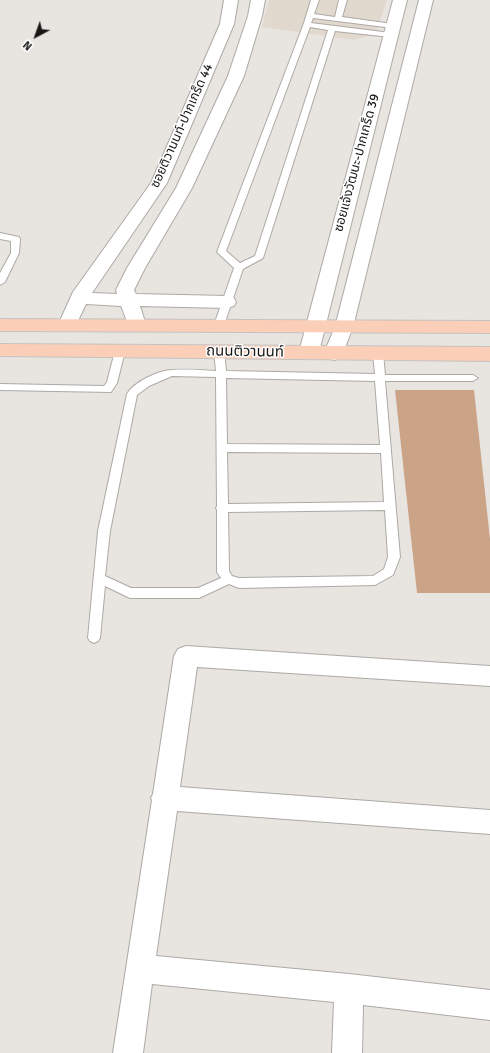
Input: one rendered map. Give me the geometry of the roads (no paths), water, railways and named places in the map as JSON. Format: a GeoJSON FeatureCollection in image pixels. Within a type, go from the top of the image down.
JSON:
{"type":"FeatureCollection","features":[{"type":"Feature","properties":{"kind":"main road","name":"ถนนติวานนท์"},"geometry":{"type":"LineString","coordinates":[[0,324],[490,327]]}},
{"type":"Feature","properties":{"kind":"main road","name":"ถนนติวานนท์"},"geometry":{"type":"LineString","coordinates":[[0,350],[490,354]]}},
{"type":"Feature","properties":{"kind":"street","name":"ซอยติวานนท์-ปากเกร็ด 44"},"geometry":{"type":"LineString","coordinates":[[67,325],[79,298],[159,183],[227,24],[231,0]]}},
{"type":"Feature","properties":{"kind":"street","name":"ซอยติวานนท์-ปากเกร็ด 44"},"geometry":{"type":"LineString","coordinates":[[137,325],[125,290],[136,268],[184,188],[236,76],[255,16],[258,0]]}},
{"type":"Feature","properties":{"kind":"street","name":"ซอยแจ้งวัฒนะ-ปากเกร็ด 39"},"geometry":{"type":"LineString","coordinates":[[309,352],[314,326],[400,0]]}},
{"type":"Feature","properties":{"kind":"street","name":"ซอยแจ้งวัฒนะ-ปากเกร็ด 39"},"geometry":{"type":"LineString","coordinates":[[334,353],[344,327],[426,0]]}},
{"type":"Feature","properties":{"kind":"street"},"geometry":{"type":"LineString","coordinates":[[79,298],[227,302]]}},
{"type":"Feature","properties":{"kind":"street"},"geometry":{"type":"LineString","coordinates":[[128,1053],[164,798],[186,656],[490,676]]}},
{"type":"Feature","properties":{"kind":"street"},"geometry":{"type":"LineString","coordinates":[[164,798],[490,822]]}},
{"type":"Feature","properties":{"kind":"street"},"geometry":{"type":"LineString","coordinates":[[141,969],[349,989],[490,1005]]}},
{"type":"Feature","properties":{"kind":"street"},"geometry":{"type":"LineString","coordinates":[[347,1053],[349,989]]}},
{"type":"Feature","properties":{"kind":"lane"},"geometry":{"type":"LineString","coordinates":[[239,267],[221,252],[309,20],[314,0]]}},
{"type":"Feature","properties":{"kind":"lane"},"geometry":{"type":"LineString","coordinates":[[338,19],[343,0]]}},
{"type":"Feature","properties":{"kind":"lane"},"geometry":{"type":"LineString","coordinates":[[309,20],[338,19],[392,30]]}},
{"type":"Feature","properties":{"kind":"lane"},"geometry":{"type":"LineString","coordinates":[[309,20],[332,28],[392,30]]}},
{"type":"Feature","properties":{"kind":"lane"},"geometry":{"type":"LineString","coordinates":[[219,325],[239,267],[259,258],[332,28]]}},
{"type":"Feature","properties":{"kind":"lane"},"geometry":{"type":"LineString","coordinates":[[0,236],[16,239],[15,253],[0,282]]}},
{"type":"Feature","properties":{"kind":"lane"},"geometry":{"type":"LineString","coordinates":[[0,387],[107,390],[112,383],[120,351]]}},
{"type":"Feature","properties":{"kind":"lane"},"geometry":{"type":"LineString","coordinates":[[219,351],[221,375],[221,508],[223,572],[228,579],[239,583],[375,580],[389,572],[394,557],[378,353]]}},
{"type":"Feature","properties":{"kind":"lane"},"geometry":{"type":"LineString","coordinates":[[94,638],[104,531],[132,394],[152,379],[171,373],[380,378],[473,378]]}},
{"type":"Feature","properties":{"kind":"lane"},"geometry":{"type":"LineString","coordinates":[[221,448],[386,449]]}},
{"type":"Feature","properties":{"kind":"lane"},"geometry":{"type":"LineString","coordinates":[[221,508],[390,506]]}},
{"type":"Feature","properties":{"kind":"lane"},"geometry":{"type":"LineString","coordinates":[[100,579],[130,593],[199,593],[207,591],[228,579]]}}]}
